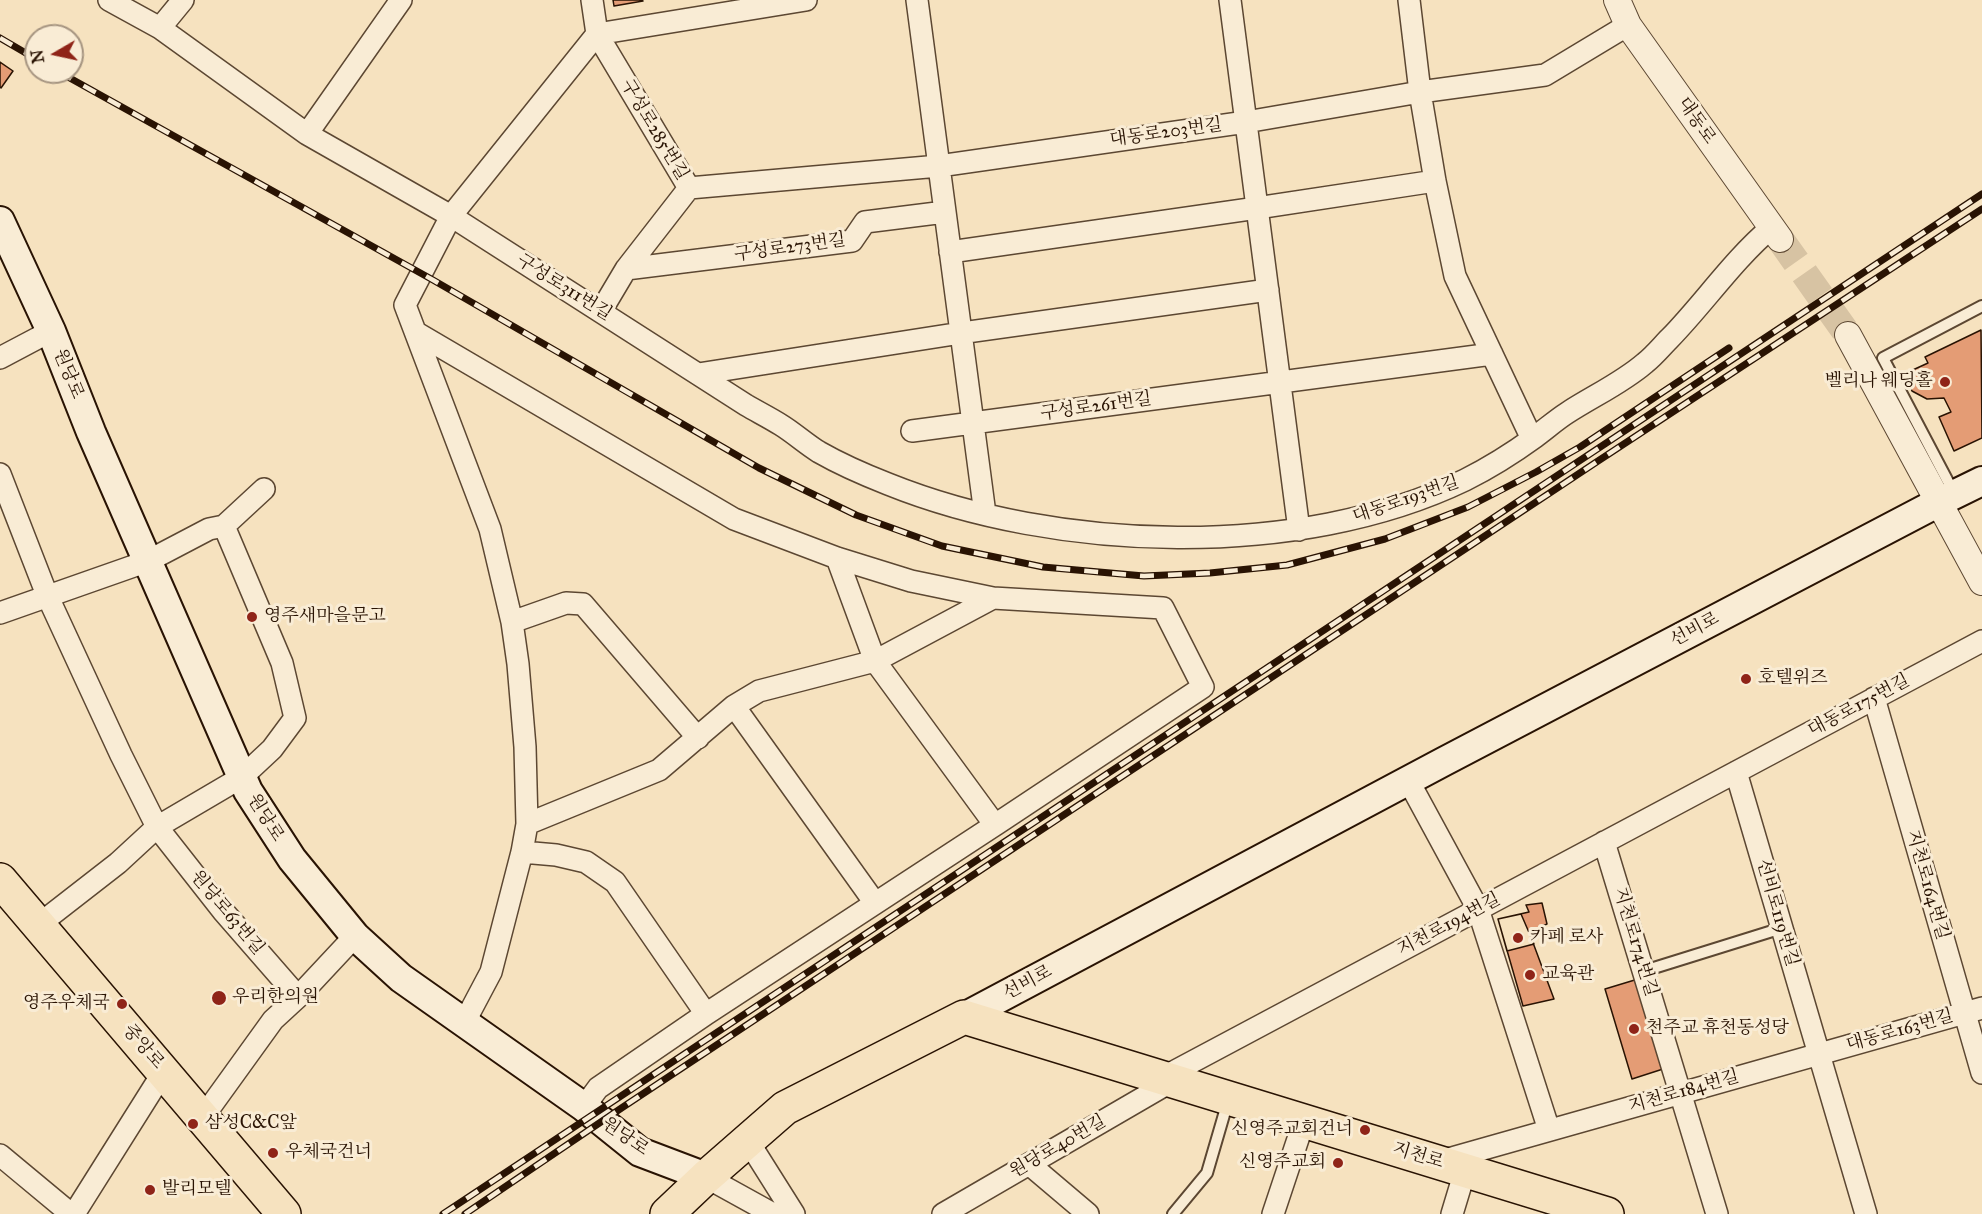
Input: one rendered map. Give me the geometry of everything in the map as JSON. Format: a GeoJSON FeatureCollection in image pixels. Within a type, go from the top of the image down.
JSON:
{"type":"FeatureCollection","features":[{"type":"Feature","properties":{"kind":"main road","name":"원당로"},"geometry":{"type":"LineString","coordinates":[[0,221],[51,331],[91,432],[248,791],[292,860],[355,936],[401,978],[584,1107],[640,1152],[706,1177]]}},
{"type":"Feature","properties":{"kind":"main road","name":"선비로"},"geometry":{"type":"LineString","coordinates":[[667,1214],[785,1108],[964,1017],[1408,780],[1982,481]]}},
{"type":"Feature","properties":{"kind":"main road","name":"중앙로"},"geometry":{"type":"LineString","coordinates":[[0,880],[284,1214]]}},
{"type":"Feature","properties":{"kind":"main road","name":"지천로"},"geometry":{"type":"LineString","coordinates":[[964,1017],[1451,1166],[1564,1208],[1607,1214]]}},
{"type":"Feature","properties":{"kind":"street","name":"구성로311번길"},"geometry":{"type":"LineString","coordinates":[[109,0],[160,28],[307,134],[451,216],[746,405],[782,425],[820,452],[888,484],[985,513]]}},
{"type":"Feature","properties":{"kind":"street"},"geometry":{"type":"LineString","coordinates":[[160,28],[183,0]]}},
{"type":"Feature","properties":{"kind":"street"},"geometry":{"type":"LineString","coordinates":[[307,134],[400,0]]}},
{"type":"Feature","properties":{"kind":"street","name":"구성로285번길"},"geometry":{"type":"LineString","coordinates":[[592,0],[597,34],[689,188],[626,269],[601,310]]}},
{"type":"Feature","properties":{"kind":"street"},"geometry":{"type":"LineString","coordinates":[[464,1023],[490,972],[522,852],[527,824],[525,747],[512,622],[490,529],[405,305],[451,216],[597,34],[806,0]]}},
{"type":"Feature","properties":{"kind":"street"},"geometry":{"type":"LineString","coordinates":[[917,0],[985,513]]}},
{"type":"Feature","properties":{"kind":"street"},"geometry":{"type":"LineString","coordinates":[[1230,0],[1299,530]]}},
{"type":"Feature","properties":{"kind":"street"},"geometry":{"type":"LineString","coordinates":[[1409,0],[1420,92],[1435,181],[1455,276],[1532,439]]}},
{"type":"Feature","properties":{"kind":"street","name":"대동로"},"geometry":{"type":"LineString","coordinates":[[1617,0],[1628,25],[1776,233]]}},
{"type":"Feature","properties":{"kind":"street","name":"대동로203번길"},"geometry":{"type":"LineString","coordinates":[[689,188],[939,166],[1246,122],[1420,92],[1545,75],[1628,25]]}},
{"type":"Feature","properties":{"kind":"street"},"geometry":{"type":"LineString","coordinates":[[950,252],[1435,181]]}},
{"type":"Feature","properties":{"kind":"street","name":"구성로273번길"},"geometry":{"type":"LineString","coordinates":[[626,269],[852,241],[865,222],[945,212]]}},
{"type":"Feature","properties":{"kind":"street","name":"대동로193번길"},"geometry":{"type":"LineString","coordinates":[[985,513],[1093,533],[1209,537],[1299,530],[1335,523],[1430,495],[1467,479],[1646,363],[1750,246],[1776,233]]}},
{"type":"Feature","properties":{"kind":"street"},"geometry":{"type":"LineString","coordinates":[[698,374],[961,333],[1268,290]]}},
{"type":"Feature","properties":{"kind":"street"},"geometry":{"type":"LineString","coordinates":[[0,358],[51,331]]}},
{"type":"Feature","properties":{"kind":"street"},"geometry":{"type":"LineString","coordinates":[[417,333],[734,519],[837,558],[911,581],[993,598],[1163,608],[1203,687],[706,1014],[598,1088],[584,1107]]}},
{"type":"Feature","properties":{"kind":"street"},"geometry":{"type":"LineString","coordinates":[[1848,335],[1947,498],[1982,582]]}},
{"type":"Feature","properties":{"kind":"street","name":"구성로261번길"},"geometry":{"type":"LineString","coordinates":[[912,431],[1492,354]]}},
{"type":"Feature","properties":{"kind":"street","name":"원당로63번길"},"geometry":{"type":"LineString","coordinates":[[0,474],[47,595],[157,827],[223,911],[298,997]]}},
{"type":"Feature","properties":{"kind":"street"},"geometry":{"type":"LineString","coordinates":[[0,613],[148,561],[209,528],[224,526],[264,489]]}},
{"type":"Feature","properties":{"kind":"street"},"geometry":{"type":"LineString","coordinates":[[38,926],[118,863],[157,827],[242,777],[272,750],[295,718],[282,663],[224,526]]}},
{"type":"Feature","properties":{"kind":"street"},"geometry":{"type":"LineString","coordinates":[[837,558],[875,661],[995,825]]}},
{"type":"Feature","properties":{"kind":"street"},"geometry":{"type":"LineString","coordinates":[[527,824],[659,770],[734,706],[759,691],[875,661],[993,598]]}},
{"type":"Feature","properties":{"kind":"street"},"geometry":{"type":"LineString","coordinates":[[512,622],[566,603],[583,604],[698,738]]}},
{"type":"Feature","properties":{"kind":"street","name":"대동로175번길"},"geometry":{"type":"LineString","coordinates":[[1736,772],[1982,640]]}},
{"type":"Feature","properties":{"kind":"street","name":"지천로164번길"},"geometry":{"type":"LineString","coordinates":[[1874,698],[1973,1010],[1982,1072]]}},
{"type":"Feature","properties":{"kind":"street"},"geometry":{"type":"LineString","coordinates":[[734,706],[875,903]]}},
{"type":"Feature","properties":{"kind":"street","name":"지천로194번길"},"geometry":{"type":"LineString","coordinates":[[1167,1079],[1478,909],[1736,772]]}},
{"type":"Feature","properties":{"kind":"street","name":"선비로119번길"},"geometry":{"type":"LineString","coordinates":[[1736,772],[1866,1214]]}},
{"type":"Feature","properties":{"kind":"street"},"geometry":{"type":"LineString","coordinates":[[1408,780],[1478,909],[1549,1130]]}},
{"type":"Feature","properties":{"kind":"street","name":"지천로174번길"},"geometry":{"type":"LineString","coordinates":[[1604,842],[1717,1214]]}},
{"type":"Feature","properties":{"kind":"street"},"geometry":{"type":"LineString","coordinates":[[522,852],[556,855],[586,862],[615,882],[706,1014]]}},
{"type":"Feature","properties":{"kind":"street"},"geometry":{"type":"LineString","coordinates":[[203,1117],[273,1020],[298,997],[355,936]]}},
{"type":"Feature","properties":{"kind":"street","name":"대동로163번길"},"geometry":{"type":"LineString","coordinates":[[1819,1054],[1973,1010]]}},
{"type":"Feature","properties":{"kind":"street","name":"지천로184번길"},"geometry":{"type":"LineString","coordinates":[[1451,1166],[1549,1130],[1819,1054]]}},
{"type":"Feature","properties":{"kind":"street"},"geometry":{"type":"LineString","coordinates":[[0,1155],[72,1214],[164,1071]]}},
{"type":"Feature","properties":{"kind":"street","name":"원당로40번길"},"geometry":{"type":"LineString","coordinates":[[943,1214],[1167,1079]]}},
{"type":"Feature","properties":{"kind":"street"},"geometry":{"type":"LineString","coordinates":[[1273,1214],[1304,1121]]}},
{"type":"Feature","properties":{"kind":"street"},"geometry":{"type":"LineString","coordinates":[[747,1141],[794,1214]]}},
{"type":"Feature","properties":{"kind":"street"},"geometry":{"type":"LineString","coordinates":[[1029,1164],[1088,1214]]}},
{"type":"Feature","properties":{"kind":"street"},"geometry":{"type":"LineString","coordinates":[[1451,1166],[1452,1214]]}},
{"type":"Feature","properties":{"kind":"street","name":"원당로"},"geometry":{"type":"LineString","coordinates":[[706,1177],[773,1214]]}},
{"type":"Feature","properties":{"kind":"lane"},"geometry":{"type":"LineString","coordinates":[[1947,498],[1883,358],[1982,306]]}},
{"type":"Feature","properties":{"kind":"lane"},"geometry":{"type":"LineString","coordinates":[[1644,971],[1782,928]]}},
{"type":"Feature","properties":{"kind":"lane"},"geometry":{"type":"LineString","coordinates":[[1173,1214],[1207,1173],[1228,1098]]}},
{"type":"Feature","properties":{"kind":"building"},"geometry":{"type":"Polygon","coordinates":[[[613,0],[642,0],[643,1],[614,6],[613,0]]]}},
{"type":"Feature","properties":{"kind":"building"},"geometry":{"type":"Polygon","coordinates":[[[0,62],[13,71],[1,88],[0,87],[0,62]]]}},
{"type":"Feature","properties":{"kind":"building","name":"벨리나 웨딩홀"},"geometry":{"type":"Polygon","coordinates":[[[1981,330],[1982,438],[1954,451],[1939,417],[1951,412],[1944,398],[1927,399],[1912,391],[1904,374],[1928,363],[1925,357],[1981,330]]]}},
{"type":"Feature","properties":{"kind":"building","name":"교육관"},"geometry":{"type":"Polygon","coordinates":[[[1542,903],[1547,924],[1529,932],[1554,999],[1523,1006],[1498,919],[1529,912],[1526,905],[1542,903]]]}},
{"type":"Feature","properties":{"kind":"building","name":"카페 로사"},"geometry":{"type":"Polygon","coordinates":[[[1521,914],[1534,944],[1507,951],[1498,919],[1521,914]]]}},
{"type":"Feature","properties":{"kind":"building","name":"천주교 휴천동성당"},"geometry":{"type":"Polygon","coordinates":[[[1638,979],[1663,1069],[1632,1079],[1605,989],[1638,979]]]}},
{"type":"Feature","properties":{"kind":"tunnel"},"geometry":{"type":"LineString","coordinates":[[1780,239],[1848,335]]}},
{"type":"Feature","properties":{"kind":"railway"},"geometry":{"type":"LineString","coordinates":[[0,38],[24,52]]}},
{"type":"Feature","properties":{"kind":"railway"},"geometry":{"type":"LineString","coordinates":[[81,84],[433,280],[759,468],[856,515],[942,546],[1043,567],[1144,576],[1210,573],[1287,565],[1385,539],[1468,507],[1536,472],[1580,447],[1729,348]]}},
{"type":"Feature","properties":{"kind":"railway"},"geometry":{"type":"LineString","coordinates":[[443,1214],[1982,194]]}},
{"type":"Feature","properties":{"kind":"railway"},"geometry":{"type":"LineString","coordinates":[[465,1214],[1598,461],[1982,209]]}},
{"type":"Feature","properties":{"kind":"place","name":"벨리나 웨딩홀"},"geometry":{"type":"Point","coordinates":[1945,382]}},
{"type":"Feature","properties":{"kind":"place","name":"영주새마을문고"},"geometry":{"type":"Point","coordinates":[252,617]}},
{"type":"Feature","properties":{"kind":"place","name":"호텔위즈"},"geometry":{"type":"Point","coordinates":[1746,679]}},
{"type":"Feature","properties":{"kind":"place","name":"카페 로사"},"geometry":{"type":"Point","coordinates":[1518,938]}},
{"type":"Feature","properties":{"kind":"place","name":"교육관"},"geometry":{"type":"Point","coordinates":[1530,975]}},
{"type":"Feature","properties":{"kind":"place","name":"우리한의원"},"geometry":{"type":"Point","coordinates":[219,998]}},
{"type":"Feature","properties":{"kind":"place","name":"영주우체국"},"geometry":{"type":"Point","coordinates":[122,1004]}},
{"type":"Feature","properties":{"kind":"place","name":"천주교 휴천동성당"},"geometry":{"type":"Point","coordinates":[1634,1029]}},
{"type":"Feature","properties":{"kind":"place","name":"삼성C&C앞"},"geometry":{"type":"Point","coordinates":[193,1124]}},
{"type":"Feature","properties":{"kind":"place","name":"신영주교회건너"},"geometry":{"type":"Point","coordinates":[1365,1130]}},
{"type":"Feature","properties":{"kind":"place","name":"우체국건너"},"geometry":{"type":"Point","coordinates":[273,1153]}},
{"type":"Feature","properties":{"kind":"place","name":"신영주교회"},"geometry":{"type":"Point","coordinates":[1338,1163]}},
{"type":"Feature","properties":{"kind":"place","name":"발리모텔"},"geometry":{"type":"Point","coordinates":[150,1190]}}]}
